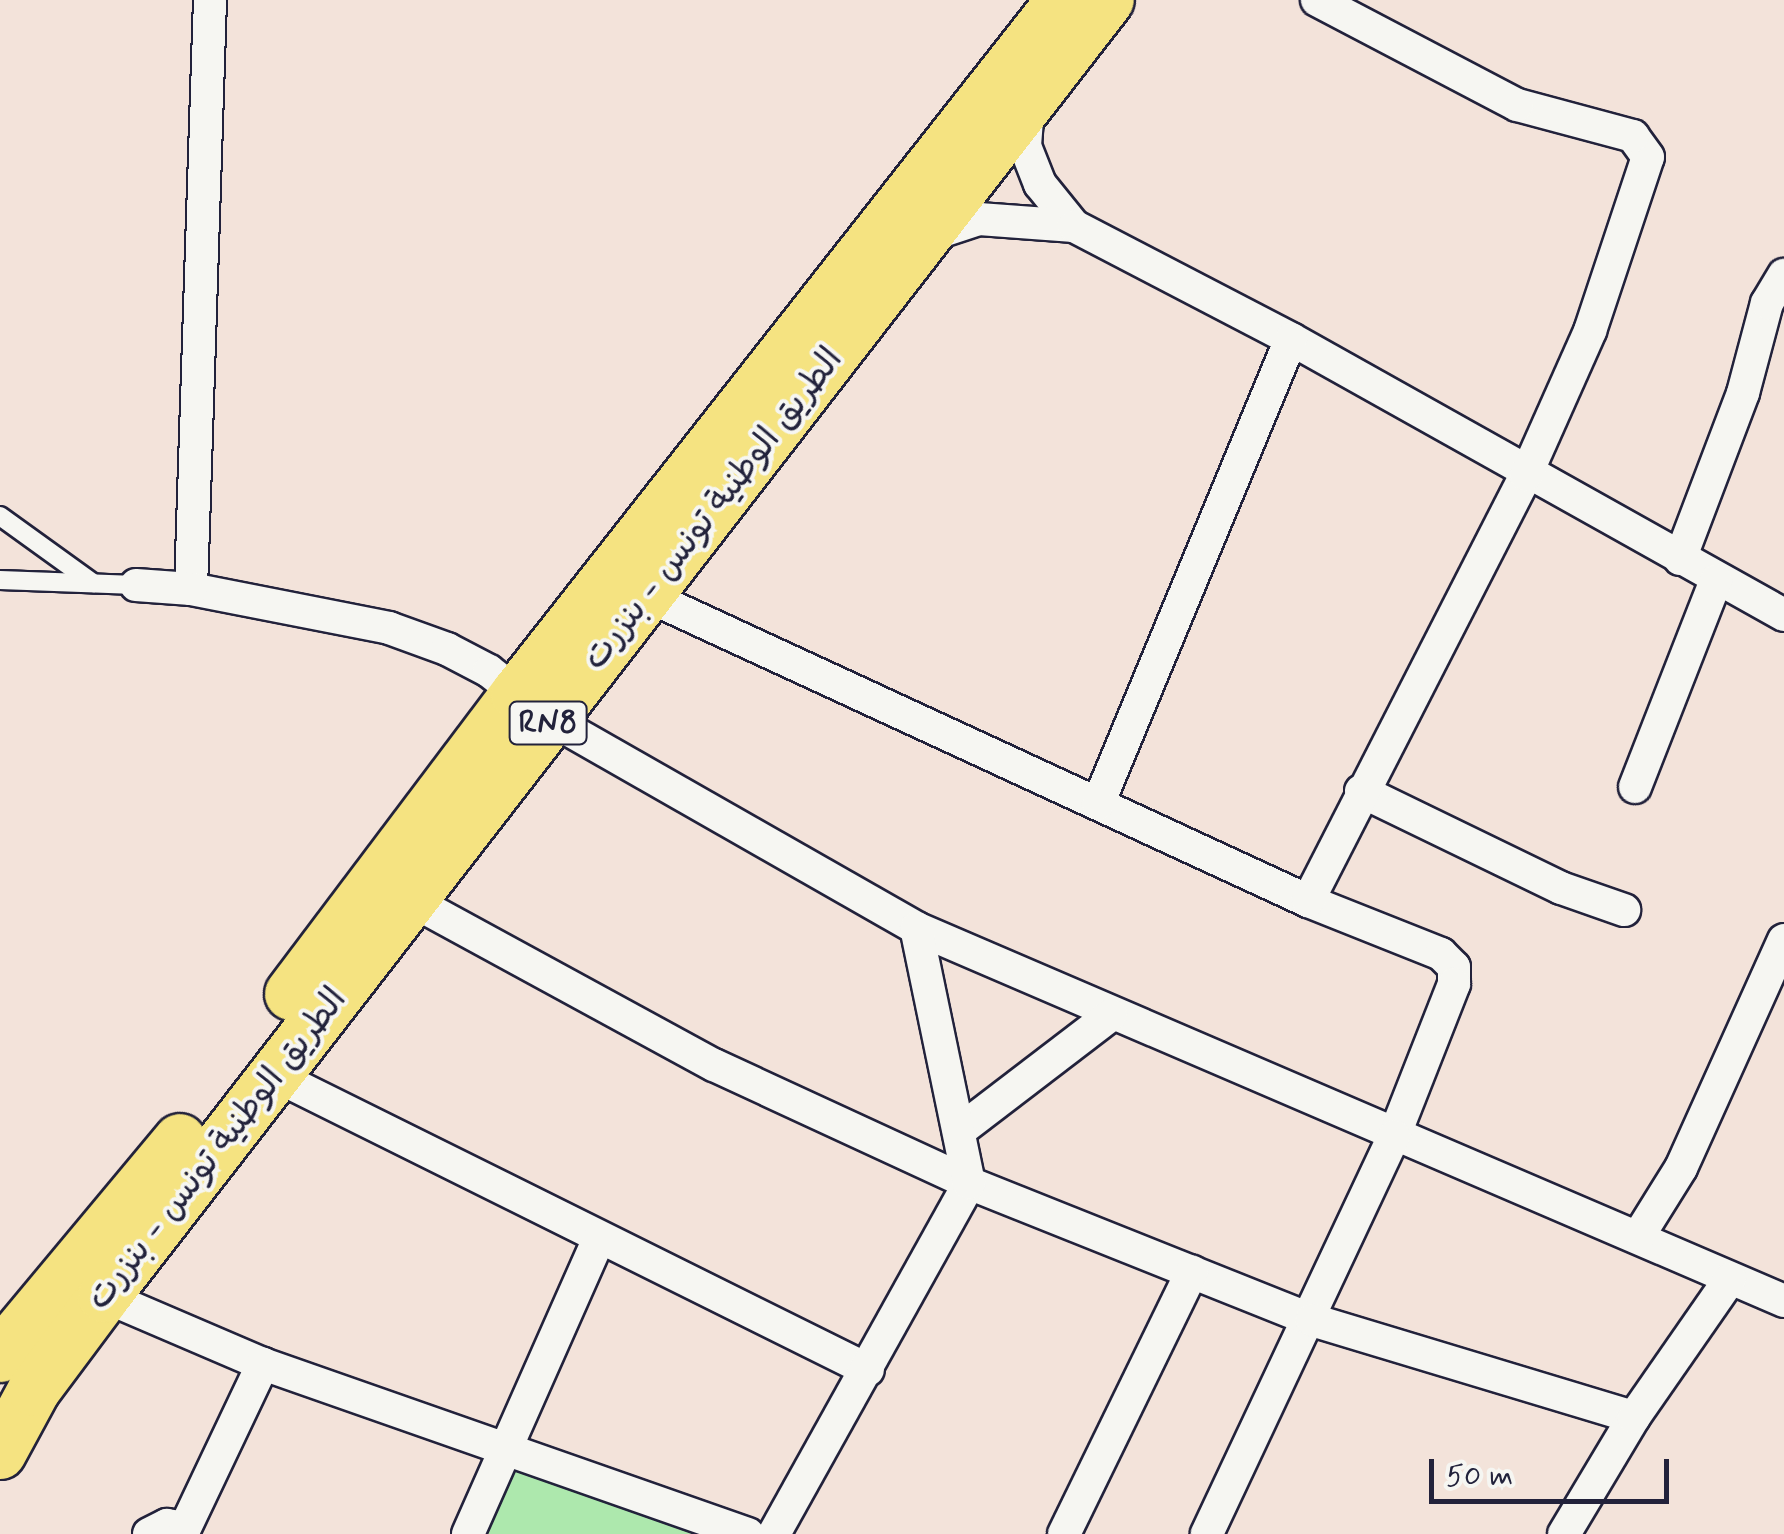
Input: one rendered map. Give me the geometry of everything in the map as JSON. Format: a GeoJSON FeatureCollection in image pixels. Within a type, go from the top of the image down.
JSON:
{"type":"FeatureCollection","features":[{"type":"Feature","properties":{"kind":"main road","name":"الطريق الوطنية تونس - بنزرت"},"geometry":{"type":"LineString","coordinates":[[0,1356],[534,707],[1063,0]]}},
{"type":"Feature","properties":{"kind":"main road","name":"الطريق الوطنية تونس - بنزرت"},"geometry":{"type":"LineString","coordinates":[[0,1453],[34,1390],[409,899],[534,707],[648,596],[1108,0]]}},
{"type":"Feature","properties":{"kind":"street"},"geometry":{"type":"LineString","coordinates":[[191,588],[210,0]]}},
{"type":"Feature","properties":{"kind":"street"},"geometry":{"type":"LineString","coordinates":[[1308,900],[1526,475],[1590,331],[1644,176],[1644,144],[1518,104],[1316,0]]}},
{"type":"Feature","properties":{"kind":"street"},"geometry":{"type":"LineString","coordinates":[[1028,103],[1025,146],[1040,184],[1074,226]]}},
{"type":"Feature","properties":{"kind":"street"},"geometry":{"type":"LineString","coordinates":[[924,236],[979,219],[1074,226],[1291,339],[1526,475],[1784,615]]}},
{"type":"Feature","properties":{"kind":"street"},"geometry":{"type":"LineString","coordinates":[[1680,559],[1742,393],[1767,303],[1784,274]]}},
{"type":"Feature","properties":{"kind":"street"},"geometry":{"type":"LineString","coordinates":[[1098,804],[1291,339]]}},
{"type":"Feature","properties":{"kind":"street"},"geometry":{"type":"LineString","coordinates":[[1635,787],[1716,580]]}},
{"type":"Feature","properties":{"kind":"street"},"geometry":{"type":"LineString","coordinates":[[136,585],[191,588],[389,628],[461,656],[534,707],[916,928],[1110,1015],[1784,1301]]}},
{"type":"Feature","properties":{"kind":"street"},"geometry":{"type":"LineString","coordinates":[[648,596],[1308,900],[1441,954],[1454,967],[1454,984],[1394,1136],[1312,1320],[1207,1534]]}},
{"type":"Feature","properties":{"kind":"street"},"geometry":{"type":"LineString","coordinates":[[1361,791],[1562,888],[1624,910]]}},
{"type":"Feature","properties":{"kind":"street"},"geometry":{"type":"LineString","coordinates":[[409,899],[714,1065],[969,1184],[1312,1320],[1634,1417]]}},
{"type":"Feature","properties":{"kind":"street"},"geometry":{"type":"LineString","coordinates":[[774,1534],[969,1184],[962,1128],[916,928]]}},
{"type":"Feature","properties":{"kind":"street"},"geometry":{"type":"LineString","coordinates":[[1638,1237],[1681,1168],[1784,940]]}},
{"type":"Feature","properties":{"kind":"street"},"geometry":{"type":"LineString","coordinates":[[962,1128],[1110,1015]]}},
{"type":"Feature","properties":{"kind":"street"},"geometry":{"type":"LineString","coordinates":[[274,1075],[868,1370]]}},
{"type":"Feature","properties":{"kind":"street"},"geometry":{"type":"LineString","coordinates":[[468,1534],[600,1238]]}},
{"type":"Feature","properties":{"kind":"street"},"geometry":{"type":"LineString","coordinates":[[1064,1534],[1192,1272]]}},
{"type":"Feature","properties":{"kind":"street"},"geometry":{"type":"LineString","coordinates":[[1564,1534],[1634,1417],[1730,1279]]}},
{"type":"Feature","properties":{"kind":"street"},"geometry":{"type":"LineString","coordinates":[[104,1296],[263,1364],[748,1534]]}},
{"type":"Feature","properties":{"kind":"street"},"geometry":{"type":"LineString","coordinates":[[150,1534],[168,1525],[193,1531],[263,1364]]}},
{"type":"Feature","properties":{"kind":"lane"},"geometry":{"type":"LineString","coordinates":[[0,516],[94,584]]}},
{"type":"Feature","properties":{"kind":"lane"},"geometry":{"type":"LineString","coordinates":[[0,580],[136,585]]}},
{"type":"Feature","properties":{"kind":"green space"},"geometry":{"type":"Polygon","coordinates":[[[514,1458],[723,1534],[479,1534],[514,1458]]]}}]}
